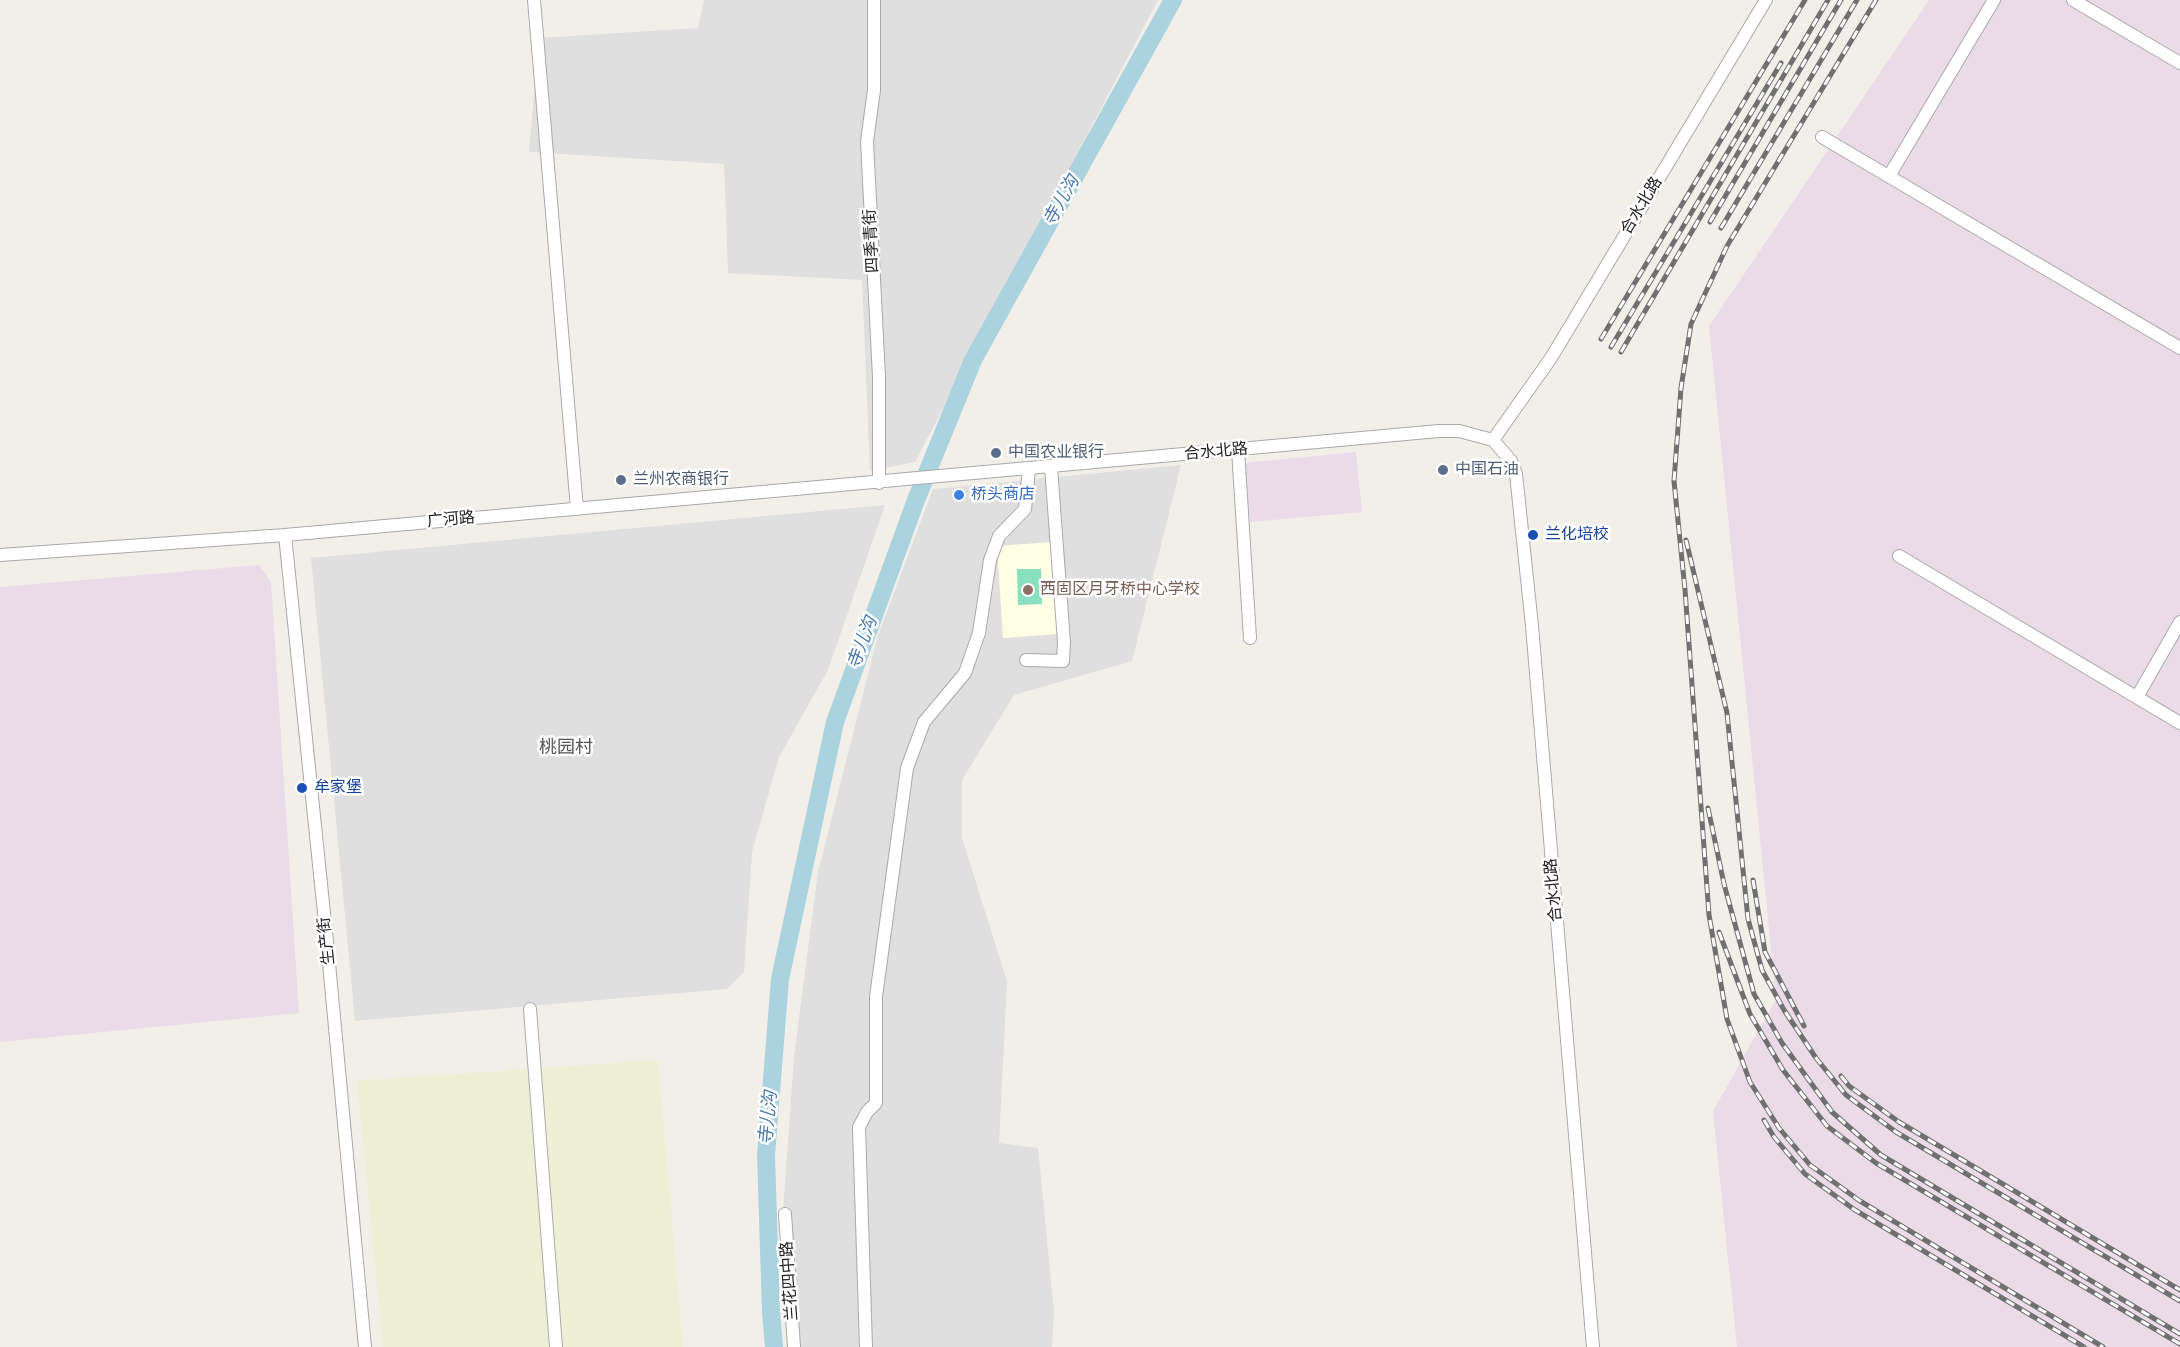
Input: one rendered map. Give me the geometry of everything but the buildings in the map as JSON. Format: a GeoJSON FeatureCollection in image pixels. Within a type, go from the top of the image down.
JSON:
{"type":"FeatureCollection","features":[{"type":"Feature","properties":{"kind":"street"},"geometry":{"type":"LineString","coordinates":[[534,0],[577,509]]}},
{"type":"Feature","properties":{"kind":"street","name":"四季青街"},"geometry":{"type":"LineString","coordinates":[[874,0],[874,90],[867,141],[879,377],[879,483]]}},
{"type":"Feature","properties":{"kind":"street","name":"合水北路"},"geometry":{"type":"LineString","coordinates":[[1493,440],[1551,358],[1766,0]]}},
{"type":"Feature","properties":{"kind":"street"},"geometry":{"type":"LineString","coordinates":[[1889,176],[1994,0]]}},
{"type":"Feature","properties":{"kind":"street"},"geometry":{"type":"LineString","coordinates":[[2073,0],[2180,63]]}},
{"type":"Feature","properties":{"kind":"street"},"geometry":{"type":"LineString","coordinates":[[1822,137],[2180,348]]}},
{"type":"Feature","properties":{"kind":"street","name":"合水北路"},"geometry":{"type":"LineString","coordinates":[[902,480],[1439,431],[1459,431],[1493,440],[1511,461],[1516,474],[1532,626],[1593,1347]]}},
{"type":"Feature","properties":{"kind":"street"},"geometry":{"type":"LineString","coordinates":[[1238,450],[1250,639]]}},
{"type":"Feature","properties":{"kind":"street"},"geometry":{"type":"LineString","coordinates":[[1026,660],[1063,661],[1064,642],[1051,467]]}},
{"type":"Feature","properties":{"kind":"street"},"geometry":{"type":"LineString","coordinates":[[866,1347],[859,1127],[867,1112],[876,1103],[876,997],[907,768],[924,722],[965,673],[979,633],[990,560],[999,536],[1025,509],[1029,469]]}},
{"type":"Feature","properties":{"kind":"street","name":"广河路"},"geometry":{"type":"LineString","coordinates":[[0,555],[285,535],[902,480]]}},
{"type":"Feature","properties":{"kind":"street","name":"生产街"},"geometry":{"type":"LineString","coordinates":[[285,535],[327,942],[365,1347]]}},
{"type":"Feature","properties":{"kind":"street"},"geometry":{"type":"LineString","coordinates":[[1899,556],[2180,723]]}},
{"type":"Feature","properties":{"kind":"street"},"geometry":{"type":"LineString","coordinates":[[2137,697],[2180,622]]}},
{"type":"Feature","properties":{"kind":"street"},"geometry":{"type":"LineString","coordinates":[[530,1009],[556,1347]]}},
{"type":"Feature","properties":{"kind":"street","name":"兰花四中路"},"geometry":{"type":"LineString","coordinates":[[785,1214],[794,1347]]}},
{"type":"Feature","properties":{"kind":"shaded area"},"geometry":{"type":"Polygon","coordinates":[[[704,0],[1158,0],[915,462],[870,471],[862,280],[728,273],[724,164],[529,152],[539,38],[698,28],[704,0]]]}},
{"type":"Feature","properties":{"kind":"shaded area"},"geometry":{"type":"Polygon","coordinates":[[[1929,0],[2180,0],[2180,1347],[1737,1347],[1713,1111],[1776,999],[1709,326],[1929,0]]]}},
{"type":"Feature","properties":{"kind":"shaded area"},"geometry":{"type":"Polygon","coordinates":[[[1356,452],[1362,512],[1250,522],[1244,463],[1356,452]]]}},
{"type":"Feature","properties":{"kind":"shaded area"},"geometry":{"type":"Polygon","coordinates":[[[1181,465],[1132,661],[1014,695],[962,780],[962,838],[1007,981],[999,1143],[1038,1148],[1054,1311],[1052,1347],[794,1347],[783,1211],[794,1056],[818,872],[878,635],[933,489],[1181,465]]]}},
{"type":"Feature","properties":{"kind":"shaded area"},"geometry":{"type":"Polygon","coordinates":[[[885,505],[828,670],[779,757],[752,852],[744,972],[727,989],[355,1021],[311,558],[885,505]]]}},
{"type":"Feature","properties":{"kind":"shaded area","name":"西固区月牙桥中心学校"},"geometry":{"type":"Polygon","coordinates":[[[1053,542],[1059,634],[1003,638],[997,546],[1053,542]]]}},
{"type":"Feature","properties":{"kind":"shaded area"},"geometry":{"type":"Polygon","coordinates":[[[259,565],[271,582],[299,1013],[0,1042],[0,587],[259,565]]]}},
{"type":"Feature","properties":{"kind":"shaded area"},"geometry":{"type":"Polygon","coordinates":[[[658,1060],[683,1347],[383,1347],[357,1081],[658,1060]]]}},
{"type":"Feature","properties":{"kind":"green space"},"geometry":{"type":"Polygon","coordinates":[[[1017,569],[1041,569],[1042,604],[1018,605],[1017,569]]]}},
{"type":"Feature","properties":{"kind":"waterway","name":"寺儿沟"},"geometry":{"type":"LineString","coordinates":[[774,1347],[766,1155],[780,979],[835,722],[916,500],[973,360],[1173,0]]}},
{"type":"Feature","properties":{"kind":"railway"},"geometry":{"type":"LineString","coordinates":[[1601,339],[1805,0]]}},
{"type":"Feature","properties":{"kind":"railway"},"geometry":{"type":"LineString","coordinates":[[1621,352],[1828,0]]}},
{"type":"Feature","properties":{"kind":"railway"},"geometry":{"type":"LineString","coordinates":[[1710,222],[1841,0]]}},
{"type":"Feature","properties":{"kind":"railway"},"geometry":{"type":"LineString","coordinates":[[1721,228],[1857,0]]}},
{"type":"Feature","properties":{"kind":"railway"},"geometry":{"type":"LineString","coordinates":[[1876,0],[1727,246],[1691,324],[1681,388],[1674,481],[1685,590],[1709,915],[1727,1019],[1750,1082],[1779,1128],[1810,1165],[1860,1201],[2103,1347]]}},
{"type":"Feature","properties":{"kind":"railway"},"geometry":{"type":"LineString","coordinates":[[1611,347],[1781,63]]}},
{"type":"Feature","properties":{"kind":"railway"},"geometry":{"type":"LineString","coordinates":[[1686,540],[1727,713],[1748,919],[1762,970],[1784,1010],[1816,1058],[1846,1095],[1896,1132],[2180,1301]]}},
{"type":"Feature","properties":{"kind":"railway"},"geometry":{"type":"LineString","coordinates":[[1708,808],[1724,884],[1754,994],[1782,1043],[1832,1112],[1881,1155],[2180,1334]]}},
{"type":"Feature","properties":{"kind":"railway"},"geometry":{"type":"LineString","coordinates":[[1753,880],[1765,952],[1804,1026]]}},
{"type":"Feature","properties":{"kind":"railway"},"geometry":{"type":"LineString","coordinates":[[1719,932],[1750,1014],[1783,1070],[1827,1126],[1876,1163],[2180,1344]]}},
{"type":"Feature","properties":{"kind":"railway"},"geometry":{"type":"LineString","coordinates":[[1841,1076],[1849,1086],[1899,1122],[2180,1290]]}},
{"type":"Feature","properties":{"kind":"railway"},"geometry":{"type":"LineString","coordinates":[[1764,1120],[1774,1137],[1805,1174],[1855,1210],[2084,1347]]}},
{"type":"Feature","properties":{"kind":"place","name":"中国农业银行"},"geometry":{"type":"Point","coordinates":[996,453]}},
{"type":"Feature","properties":{"kind":"place","name":"中国石油"},"geometry":{"type":"Point","coordinates":[1443,470]}},
{"type":"Feature","properties":{"kind":"place","name":"兰州农商银行"},"geometry":{"type":"Point","coordinates":[621,480]}},
{"type":"Feature","properties":{"kind":"place","name":"桥头商店"},"geometry":{"type":"Point","coordinates":[959,495]}},
{"type":"Feature","properties":{"kind":"place","name":"兰化培校"},"geometry":{"type":"Point","coordinates":[1533,535]}},
{"type":"Feature","properties":{"kind":"place","name":"西固区月牙桥中心学校"},"geometry":{"type":"Point","coordinates":[1028,590]}},
{"type":"Feature","properties":{"kind":"place","name":"牟家堡"},"geometry":{"type":"Point","coordinates":[302,788]}},
{"type":"Feature","properties":{"kind":"district","name":"桃园村"},"geometry":{"type":"Point","coordinates":[566,748]}}]}
